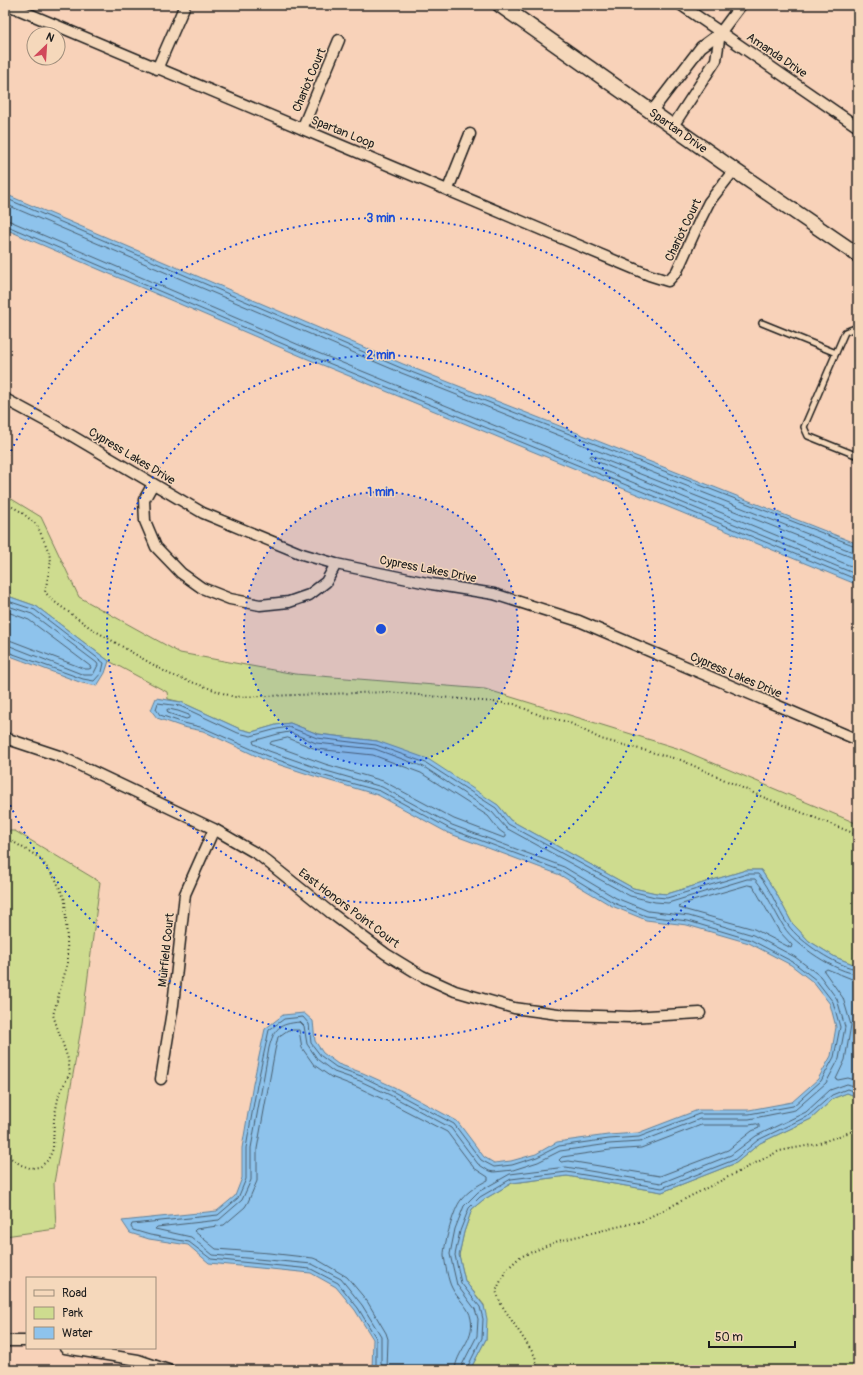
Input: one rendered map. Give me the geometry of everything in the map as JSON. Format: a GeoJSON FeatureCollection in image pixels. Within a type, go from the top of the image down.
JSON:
{"type":"FeatureCollection","features":[{"type":"Feature","properties":{"kind":"street","name":"Spartan Loop"},"geometry":{"type":"LineString","coordinates":[[8,5],[157,69],[448,189],[649,275],[668,281]]}},
{"type":"Feature","properties":{"kind":"street"},"geometry":{"type":"LineString","coordinates":[[157,69],[185,5]]}},
{"type":"Feature","properties":{"kind":"street","name":"Spartan Drive"},"geometry":{"type":"LineString","coordinates":[[500,5],[734,170],[858,255]]}},
{"type":"Feature","properties":{"kind":"street","name":"Amanda Drive"},"geometry":{"type":"LineString","coordinates":[[681,5],[858,127]]}},
{"type":"Feature","properties":{"kind":"street"},"geometry":{"type":"LineString","coordinates":[[652,111],[700,47],[720,33],[741,5]]}},
{"type":"Feature","properties":{"kind":"street"},"geometry":{"type":"LineString","coordinates":[[673,126],[716,60],[720,33]]}},
{"type":"Feature","properties":{"kind":"street","name":"Chariot Court"},"geometry":{"type":"LineString","coordinates":[[302,129],[339,40]]}},
{"type":"Feature","properties":{"kind":"street"},"geometry":{"type":"LineString","coordinates":[[448,189],[470,134]]}},
{"type":"Feature","properties":{"kind":"street","name":"Chariot Court"},"geometry":{"type":"LineString","coordinates":[[668,281],[677,271],[709,202],[734,170]]}},
{"type":"Feature","properties":{"kind":"street","name":"Cypress Lakes Drive"},"geometry":{"type":"LineString","coordinates":[[5,399],[57,427],[203,513],[302,554],[336,564],[432,584],[494,594],[579,621],[858,740]]}},
{"type":"Feature","properties":{"kind":"street"},"geometry":{"type":"LineString","coordinates":[[153,484],[144,500],[145,521],[156,547],[181,574],[202,588],[230,599],[260,605],[289,602],[308,595],[326,582],[336,564]]}},
{"type":"Feature","properties":{"kind":"street","name":"East Honors Point Court"},"geometry":{"type":"LineString","coordinates":[[5,738],[62,757],[214,828],[259,856],[386,954],[422,976],[455,991],[514,1008],[565,1015],[630,1017],[700,1013]]}},
{"type":"Feature","properties":{"kind":"street","name":"Muirfield Court"},"geometry":{"type":"LineString","coordinates":[[161,1079],[174,1005],[186,894],[214,828]]}},
{"type":"Feature","properties":{"kind":"street"},"geometry":{"type":"LineString","coordinates":[[5,1340],[26,1341]]}},
{"type":"Feature","properties":{"kind":"street"},"geometry":{"type":"LineString","coordinates":[[71,1349],[138,1360],[168,1370]]}},
{"type":"Feature","properties":{"kind":"lane"},"geometry":{"type":"LineString","coordinates":[[762,323],[836,353]]}},
{"type":"Feature","properties":{"kind":"lane"},"geometry":{"type":"LineString","coordinates":[[858,330],[855,328],[846,332],[804,427],[808,436],[858,456]]}},
{"type":"Feature","properties":{"kind":"path"},"geometry":{"type":"LineString","coordinates":[[5,503],[20,511],[37,526],[48,550],[51,561],[45,592],[52,600],[92,629],[169,674],[234,698],[386,692],[514,704],[542,716],[568,722],[601,739],[681,760],[758,795],[858,835]]}},
{"type":"Feature","properties":{"kind":"path"},"geometry":{"type":"LineString","coordinates":[[5,838],[40,858],[56,880],[65,900],[68,962],[53,1015],[68,1059],[70,1073],[59,1094],[54,1119],[53,1149],[48,1160],[40,1167],[30,1168],[21,1165],[5,1154]]}},
{"type":"Feature","properties":{"kind":"path"},"geometry":{"type":"LineString","coordinates":[[538,1370],[535,1356],[501,1304],[496,1290],[506,1270],[520,1256],[558,1241],[642,1221],[779,1151],[817,1144],[858,1130]]}},
{"type":"Feature","properties":{"kind":"green space"},"geometry":{"type":"Polygon","coordinates":[[[5,495],[41,517],[79,597],[180,653],[295,674],[485,689],[680,749],[858,824],[858,966],[835,957],[809,941],[792,923],[776,893],[761,870],[746,870],[667,894],[633,888],[510,820],[498,805],[377,741],[318,734],[290,723],[276,725],[252,732],[240,729],[181,702],[168,699],[167,692],[109,661],[36,606],[5,595],[5,495]]]}},
{"type":"Feature","properties":{"kind":"green space"},"geometry":{"type":"Polygon","coordinates":[[[5,831],[15,831],[100,882],[82,1023],[54,1183],[56,1229],[5,1236],[5,831]]]}},
{"type":"Feature","properties":{"kind":"green space"},"geometry":{"type":"Polygon","coordinates":[[[847,1093],[858,1097],[858,1370],[470,1370],[486,1339],[484,1305],[465,1281],[459,1255],[464,1232],[472,1209],[483,1200],[512,1183],[567,1176],[662,1192],[736,1163],[760,1143],[811,1119],[834,1098],[847,1093]]]}},
{"type":"Feature","properties":{"kind":"water"},"geometry":{"type":"Polygon","coordinates":[[[5,194],[403,364],[858,544],[858,585],[303,357],[5,229],[5,194]]]}},
{"type":"Feature","properties":{"kind":"water"},"geometry":{"type":"Polygon","coordinates":[[[5,595],[36,606],[109,661],[105,673],[97,686],[82,683],[5,654],[5,595]]]}},
{"type":"Feature","properties":{"kind":"water"},"geometry":{"type":"Polygon","coordinates":[[[156,698],[181,702],[240,729],[252,732],[276,725],[290,723],[318,734],[377,741],[428,759],[498,805],[510,820],[633,888],[667,894],[746,870],[761,870],[776,893],[792,923],[809,941],[835,957],[858,966],[858,1097],[847,1093],[834,1098],[811,1119],[760,1143],[736,1163],[662,1192],[567,1176],[512,1183],[483,1200],[472,1209],[464,1232],[459,1255],[465,1281],[484,1306],[487,1319],[486,1339],[470,1370],[372,1370],[373,1339],[355,1310],[336,1287],[311,1273],[209,1263],[188,1245],[149,1239],[130,1233],[122,1221],[217,1211],[235,1196],[242,1178],[242,1148],[253,1084],[265,1029],[283,1015],[304,1013],[313,1021],[315,1041],[323,1053],[338,1064],[394,1087],[457,1121],[484,1157],[494,1163],[511,1161],[536,1154],[557,1142],[608,1135],[638,1133],[698,1110],[749,1110],[792,1102],[818,1079],[831,1056],[836,1027],[830,1004],[813,982],[791,965],[749,943],[687,925],[646,920],[612,906],[560,875],[448,833],[378,795],[265,760],[203,731],[183,727],[157,718],[151,710],[156,698]]]}}]}
